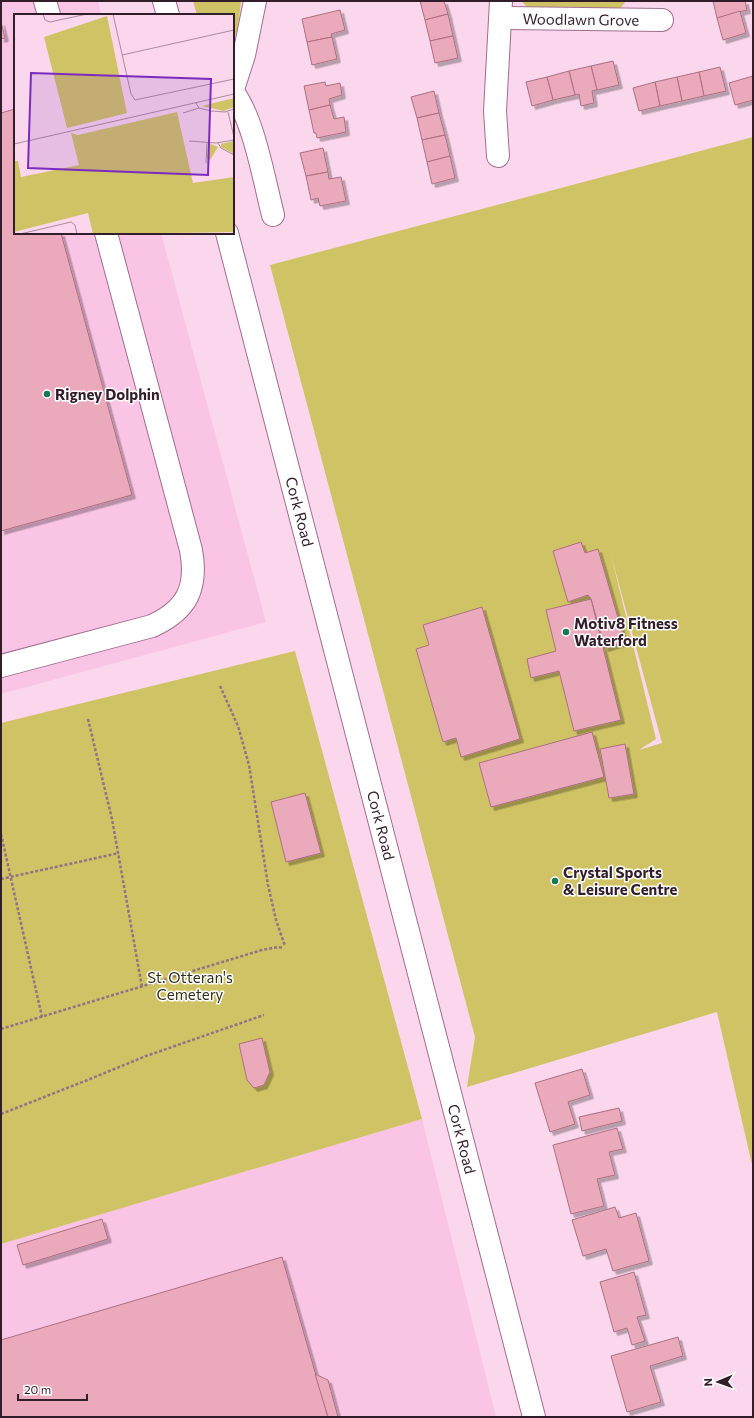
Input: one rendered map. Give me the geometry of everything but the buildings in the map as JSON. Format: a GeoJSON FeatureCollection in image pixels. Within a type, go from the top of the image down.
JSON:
{"type":"FeatureCollection","features":[{"type":"Feature","properties":{"kind":"main road"},"geometry":{"type":"LineString","coordinates":[[45,1],[48,14]]}},
{"type":"Feature","properties":{"kind":"main road"},"geometry":{"type":"LineString","coordinates":[[164,1],[168,14]]}},
{"type":"Feature","properties":{"kind":"main road"},"geometry":{"type":"LineString","coordinates":[[234,86],[244,55],[255,1]]}},
{"type":"Feature","properties":{"kind":"main road","name":"Woodlawn Grove"},"geometry":{"type":"LineString","coordinates":[[498,156],[495,111],[501,9],[662,20]]}},
{"type":"Feature","properties":{"kind":"main road"},"geometry":{"type":"LineString","coordinates":[[234,94],[240,103],[251,130],[273,215]]}},
{"type":"Feature","properties":{"kind":"main road"},"geometry":{"type":"LineString","coordinates":[[1,666],[152,626],[176,612],[188,595],[192,585],[194,568],[191,550],[106,234]]}},
{"type":"Feature","properties":{"kind":"main road","name":"Cork Road"},"geometry":{"type":"LineString","coordinates":[[227,234],[340,661],[486,1237],[534,1417]]}},
{"type":"Feature","properties":{"kind":"path"},"geometry":{"type":"LineString","coordinates":[[1,1029],[262,950],[284,947],[268,885],[249,766],[238,726],[220,686]]}},
{"type":"Feature","properties":{"kind":"path"},"geometry":{"type":"LineString","coordinates":[[88,719],[119,853],[142,987]]}},
{"type":"Feature","properties":{"kind":"path"},"geometry":{"type":"LineString","coordinates":[[1,834],[42,1017]]}},
{"type":"Feature","properties":{"kind":"path"},"geometry":{"type":"LineString","coordinates":[[1,879],[119,853]]}},
{"type":"Feature","properties":{"kind":"path"},"geometry":{"type":"LineString","coordinates":[[1,1114],[146,1056],[264,1015]]}},
{"type":"Feature","properties":{"kind":"shaded area"},"geometry":{"type":"Polygon","coordinates":[[[1,1],[98,1],[101,14],[14,14],[14,234],[161,234],[266,622],[1,694],[1,1]]]}},
{"type":"Feature","properties":{"kind":"shaded area"},"geometry":{"type":"Polygon","coordinates":[[[422,1119],[496,1417],[1,1417],[1,1244],[422,1119]]]}},
{"type":"Feature","properties":{"kind":"green space"},"geometry":{"type":"Polygon","coordinates":[[[193,1],[241,1],[238,27],[234,40],[234,14],[197,14],[193,1]]]}},
{"type":"Feature","properties":{"kind":"green space"},"geometry":{"type":"Polygon","coordinates":[[[521,1],[626,1],[620,9],[541,9],[527,7],[521,1]]]}},
{"type":"Feature","properties":{"kind":"green space"},"geometry":{"type":"Polygon","coordinates":[[[753,137],[753,1169],[717,1012],[467,1087],[475,1037],[270,265],[753,137]],[[611,555],[656,739],[639,750],[662,743],[611,555]]]}},
{"type":"Feature","properties":{"kind":"green space","name":"St. Otteran's Cemetery"},"geometry":{"type":"Polygon","coordinates":[[[295,651],[422,1119],[1,1244],[1,723],[295,651]]]}},
{"type":"Feature","properties":{"kind":"place","name":"Rigney Dolphin"},"geometry":{"type":"Point","coordinates":[47,394]}},
{"type":"Feature","properties":{"kind":"place","name":"Motiv8 Fitness Waterford"},"geometry":{"type":"Point","coordinates":[566,632]}},
{"type":"Feature","properties":{"kind":"place","name":"Crystal Sports & Leisure Centre"},"geometry":{"type":"Point","coordinates":[555,881]}}]}
